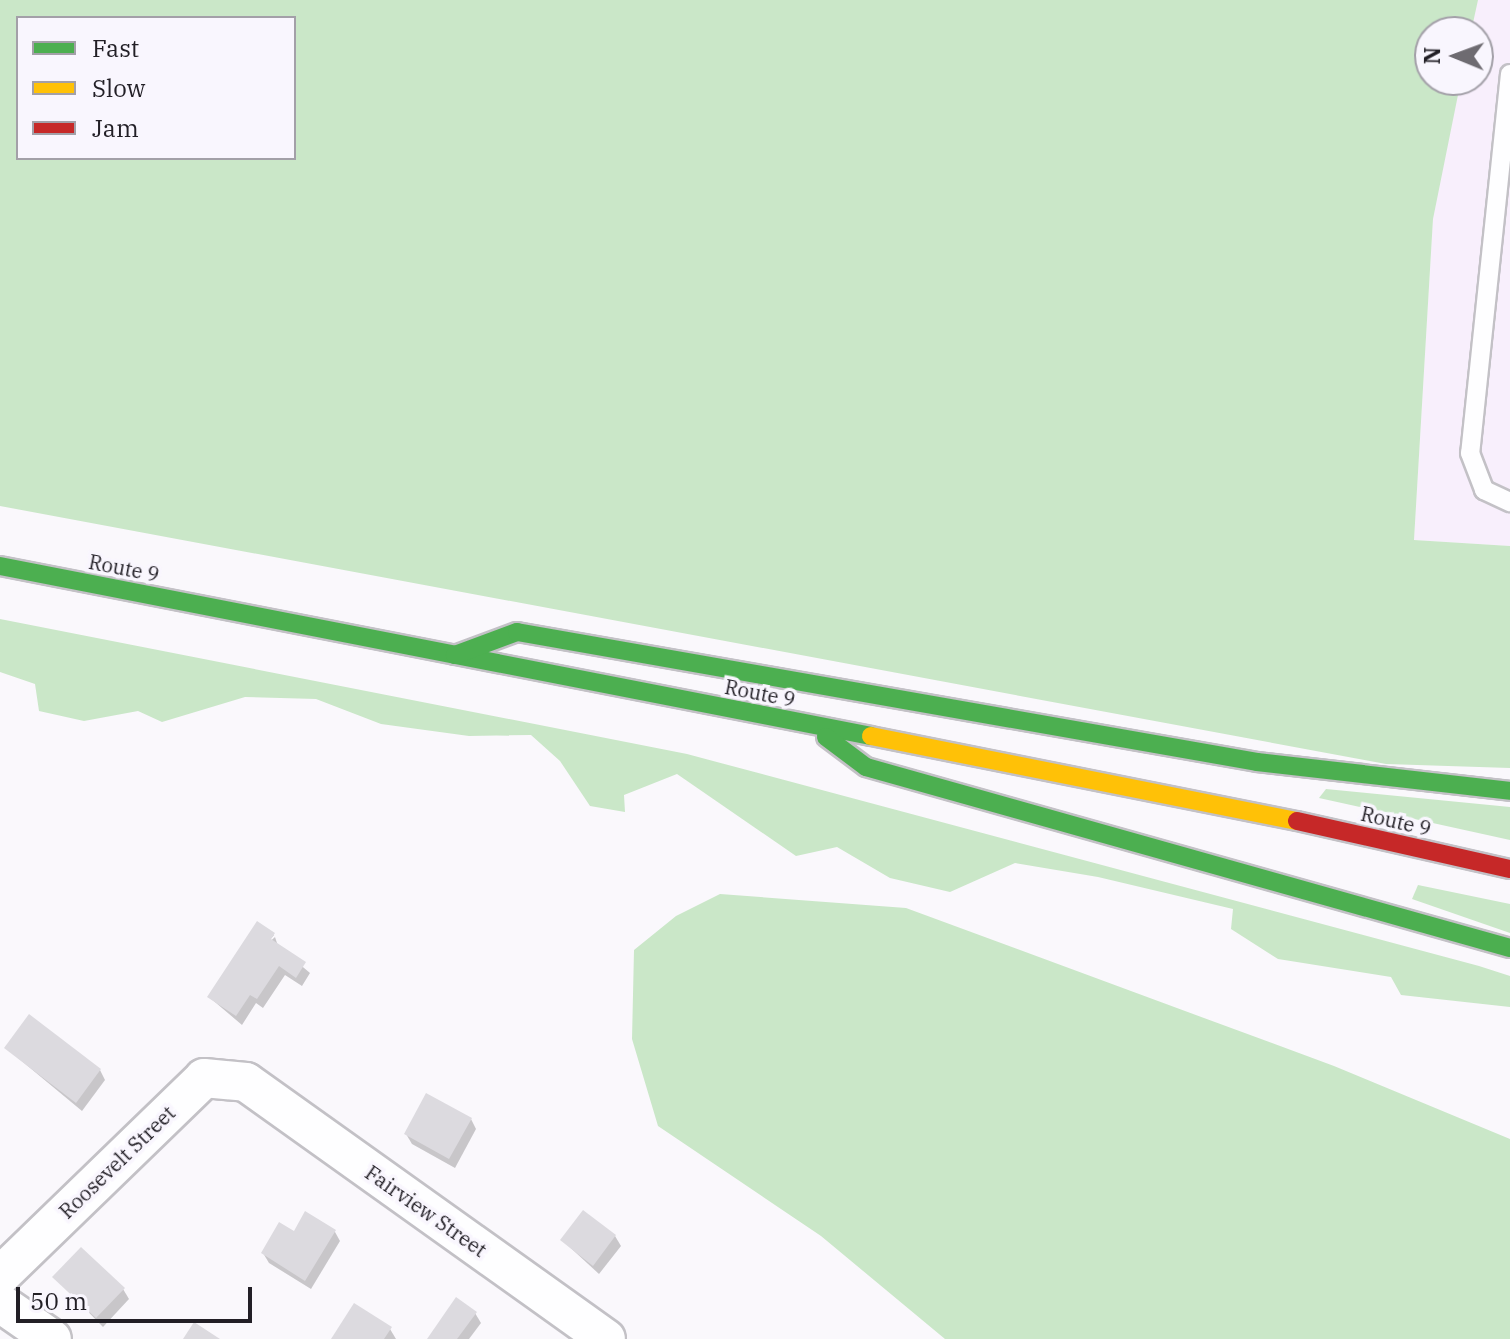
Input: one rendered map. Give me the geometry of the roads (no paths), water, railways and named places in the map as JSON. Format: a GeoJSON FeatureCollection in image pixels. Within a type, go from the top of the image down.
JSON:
{"type":"FeatureCollection","features":[{"type":"Feature","properties":{"kind":"highway","name":"Route 9"},"geometry":{"type":"LineString","coordinates":[[0,566],[1191,798],[1510,869]]}},
{"type":"Feature","properties":{"kind":"highway"},"geometry":{"type":"LineString","coordinates":[[455,655],[517,632],[1257,762],[1510,791]]}},
{"type":"Feature","properties":{"kind":"highway"},"geometry":{"type":"LineString","coordinates":[[812,726],[866,767],[1510,948]]}},
{"type":"Feature","properties":{"kind":"street","name":"Roosevelt Street"},"geometry":{"type":"LineString","coordinates":[[0,1276],[204,1078],[246,1082]]}},
{"type":"Feature","properties":{"kind":"street","name":"Fairview Street"},"geometry":{"type":"LineString","coordinates":[[246,1082],[606,1339]]}},
{"type":"Feature","properties":{"kind":"street"},"geometry":{"type":"LineString","coordinates":[[0,1303],[52,1339]]}},
{"type":"Feature","properties":{"kind":"lane"},"geometry":{"type":"LineString","coordinates":[[1510,74],[1470,453],[1484,490],[1510,502]]}}]}
